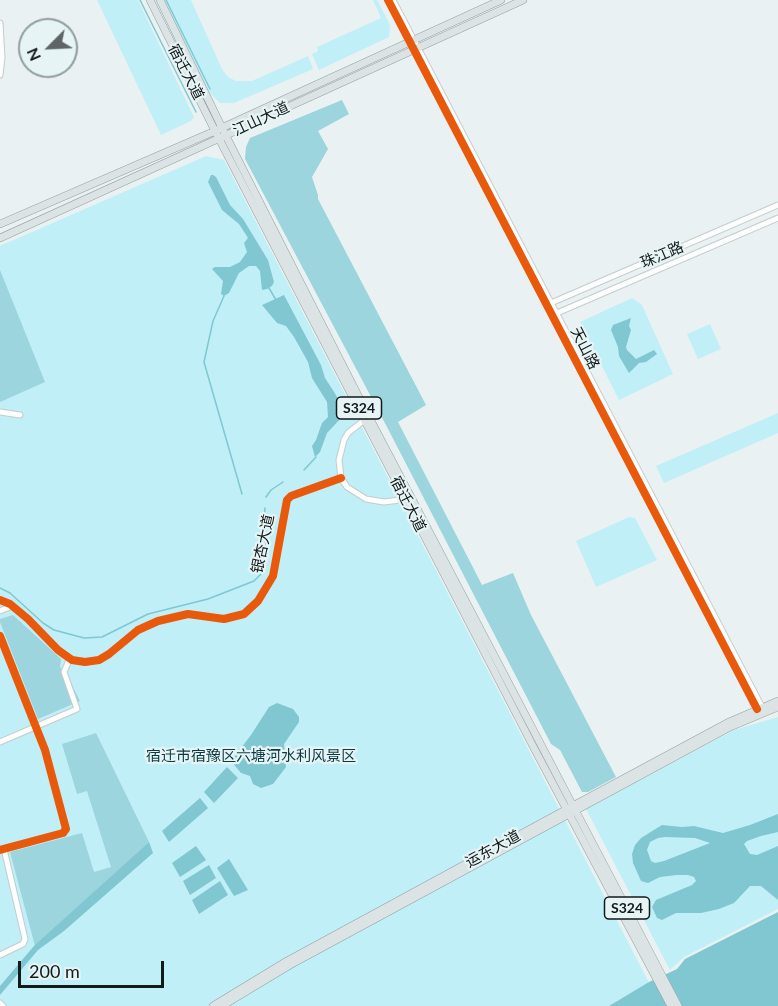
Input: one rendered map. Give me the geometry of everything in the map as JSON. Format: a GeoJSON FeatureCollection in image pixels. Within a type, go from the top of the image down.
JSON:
{"type":"FeatureCollection","features":[{"type":"Feature","properties":{"kind":"main road","name":"宿迁大道"},"geometry":{"type":"LineString","coordinates":[[150,0],[408,498],[678,1006]]}},
{"type":"Feature","properties":{"kind":"main road","name":"宿迁大道"},"geometry":{"type":"LineString","coordinates":[[160,0],[218,129]]}},
{"type":"Feature","properties":{"kind":"main road","name":"江山大道"},"geometry":{"type":"LineString","coordinates":[[0,224],[218,129],[501,0]]}},
{"type":"Feature","properties":{"kind":"main road","name":"江山大道"},"geometry":{"type":"LineString","coordinates":[[0,238],[523,0]]}},
{"type":"Feature","properties":{"kind":"main road","name":"运东大道"},"geometry":{"type":"LineString","coordinates":[[222,1006],[728,723],[778,701]]}},
{"type":"Feature","properties":{"kind":"main road","name":"运东大道"},"geometry":{"type":"LineString","coordinates":[[213,1006],[287,961],[572,810],[730,727],[778,707]]}},
{"type":"Feature","properties":{"kind":"main road","name":"宿迁大道"},"geometry":{"type":"LineString","coordinates":[[572,810],[670,1006]]}},
{"type":"Feature","properties":{"kind":"street","name":"天山路"},"geometry":{"type":"LineString","coordinates":[[388,0],[411,40]]}},
{"type":"Feature","properties":{"kind":"street","name":"天山路"},"geometry":{"type":"LineString","coordinates":[[393,0],[415,48],[759,708]]}},
{"type":"Feature","properties":{"kind":"street"},"geometry":{"type":"LineString","coordinates":[[0,23],[2,58],[0,75]]}},
{"type":"Feature","properties":{"kind":"street","name":"珠江路"},"geometry":{"type":"LineString","coordinates":[[549,303],[778,205]]}},
{"type":"Feature","properties":{"kind":"street","name":"珠江路"},"geometry":{"type":"LineString","coordinates":[[555,314],[778,218]]}},
{"type":"Feature","properties":{"kind":"street"},"geometry":{"type":"LineString","coordinates":[[0,412],[20,415]]}},
{"type":"Feature","properties":{"kind":"street"},"geometry":{"type":"LineString","coordinates":[[367,418],[348,433],[344,440],[339,460],[341,478],[347,487],[366,499],[377,502],[408,498]]}},
{"type":"Feature","properties":{"kind":"street","name":"银杏大道"},"geometry":{"type":"LineString","coordinates":[[70,658],[85,663],[99,660],[138,630],[173,617],[188,614],[224,619],[244,614],[258,601],[273,576],[287,500],[292,496],[341,478]]}},
{"type":"Feature","properties":{"kind":"street"},"geometry":{"type":"LineString","coordinates":[[0,600],[12,606],[57,650],[70,658],[64,672],[77,709],[0,742]]}},
{"type":"Feature","properties":{"kind":"street"},"geometry":{"type":"LineString","coordinates":[[0,611],[12,606]]}},
{"type":"Feature","properties":{"kind":"street"},"geometry":{"type":"LineString","coordinates":[[0,636],[45,750],[66,832],[2,850],[26,939],[23,944],[0,957],[0,963]]}},
{"type":"Feature","properties":{"kind":"green space"},"geometry":{"type":"Polygon","coordinates":[[[97,0],[138,0],[194,117],[191,121],[161,135],[97,0]]]}},
{"type":"Feature","properties":{"kind":"green space"},"geometry":{"type":"Polygon","coordinates":[[[163,0],[191,0],[222,69],[228,77],[236,81],[252,81],[308,56],[313,69],[234,103],[220,103],[207,90],[163,0]]]}},
{"type":"Feature","properties":{"kind":"green space"},"geometry":{"type":"Polygon","coordinates":[[[373,0],[377,0],[388,21],[389,37],[319,70],[312,54],[318,51],[317,47],[381,18],[373,0]]]}},
{"type":"Feature","properties":{"kind":"green space","name":"宿迁市宿豫区六塘河水利风景区"},"geometry":{"type":"Polygon","coordinates":[[[206,156],[224,160],[661,1006],[0,1006],[0,246],[206,156]]]}},
{"type":"Feature","properties":{"kind":"green space"},"geometry":{"type":"Polygon","coordinates":[[[632,298],[642,305],[673,374],[619,400],[580,322],[632,298]]]}},
{"type":"Feature","properties":{"kind":"green space"},"geometry":{"type":"Polygon","coordinates":[[[710,324],[721,349],[698,359],[687,334],[710,324]]]}},
{"type":"Feature","properties":{"kind":"green space"},"geometry":{"type":"Polygon","coordinates":[[[778,413],[778,433],[664,483],[656,466],[778,413]]]}},
{"type":"Feature","properties":{"kind":"green space"},"geometry":{"type":"Polygon","coordinates":[[[629,517],[635,518],[657,560],[596,587],[576,541],[629,517]]]}},
{"type":"Feature","properties":{"kind":"green space"},"geometry":{"type":"Polygon","coordinates":[[[778,717],[778,909],[684,957],[670,970],[586,809],[734,730],[778,717]]]}},
{"type":"Feature","properties":{"kind":"shaded area"},"geometry":{"type":"Polygon","coordinates":[[[342,100],[349,114],[318,131],[328,149],[312,177],[318,199],[426,405],[398,422],[482,585],[513,573],[531,615],[616,777],[588,792],[582,792],[560,750],[551,744],[245,159],[246,147],[250,138],[342,100]]]}},
{"type":"Feature","properties":{"kind":"shaded area"},"geometry":{"type":"Polygon","coordinates":[[[211,175],[216,177],[230,205],[243,219],[268,260],[274,282],[267,289],[262,290],[260,271],[256,266],[249,266],[239,273],[229,293],[224,296],[221,294],[223,281],[212,269],[230,267],[240,262],[247,252],[244,243],[248,238],[239,224],[222,210],[208,182],[211,175]]]}},
{"type":"Feature","properties":{"kind":"shaded area"},"geometry":{"type":"Polygon","coordinates":[[[0,270],[45,382],[0,402],[0,270]]]}},
{"type":"Feature","properties":{"kind":"shaded area"},"geometry":{"type":"Polygon","coordinates":[[[284,295],[343,413],[327,433],[320,452],[315,457],[312,446],[322,423],[328,417],[327,402],[312,378],[308,362],[294,337],[286,326],[277,323],[262,305],[284,295]]]}},
{"type":"Feature","properties":{"kind":"shaded area"},"geometry":{"type":"Polygon","coordinates":[[[631,318],[627,350],[636,359],[654,350],[657,354],[646,362],[639,363],[629,373],[619,356],[611,330],[613,325],[631,318]]]}},
{"type":"Feature","properties":{"kind":"shaded area"},"geometry":{"type":"Polygon","coordinates":[[[13,615],[61,659],[60,667],[80,701],[38,719],[0,622],[0,619],[13,615]]]}},
{"type":"Feature","properties":{"kind":"shaded area"},"geometry":{"type":"Polygon","coordinates":[[[277,703],[293,709],[299,717],[299,722],[284,744],[286,767],[273,784],[261,788],[253,784],[250,776],[241,773],[231,761],[269,707],[277,703]]]}},
{"type":"Feature","properties":{"kind":"shaded area"},"geometry":{"type":"Polygon","coordinates":[[[96,733],[149,842],[35,946],[10,852],[82,833],[94,872],[111,867],[87,791],[77,794],[62,744],[96,733]]]}},
{"type":"Feature","properties":{"kind":"shaded area"},"geometry":{"type":"Polygon","coordinates":[[[227,767],[238,778],[214,803],[204,792],[227,767]]]}},
{"type":"Feature","properties":{"kind":"shaded area"},"geometry":{"type":"Polygon","coordinates":[[[200,798],[208,808],[169,842],[162,831],[200,798]]]}},
{"type":"Feature","properties":{"kind":"shaded area"},"geometry":{"type":"Polygon","coordinates":[[[778,814],[778,832],[761,836],[744,844],[750,854],[757,855],[778,846],[778,900],[761,886],[750,886],[734,903],[719,909],[701,913],[676,913],[662,920],[657,918],[652,907],[656,900],[692,885],[696,881],[694,877],[688,875],[677,875],[660,877],[648,883],[641,881],[633,863],[632,854],[641,838],[662,825],[694,826],[723,833],[778,814]],[[665,837],[650,842],[647,850],[651,861],[655,863],[664,861],[710,843],[695,838],[665,837]]]}},
{"type":"Feature","properties":{"kind":"shaded area"},"geometry":{"type":"Polygon","coordinates":[[[149,842],[153,853],[64,931],[38,950],[0,995],[0,986],[34,946],[149,842]]]}},
{"type":"Feature","properties":{"kind":"shaded area"},"geometry":{"type":"Polygon","coordinates":[[[196,846],[206,860],[180,877],[172,863],[196,846]]]}},
{"type":"Feature","properties":{"kind":"shaded area"},"geometry":{"type":"Polygon","coordinates":[[[229,859],[248,890],[234,896],[217,868],[229,859]]]}},
{"type":"Feature","properties":{"kind":"shaded area"},"geometry":{"type":"Polygon","coordinates":[[[209,865],[216,878],[190,895],[183,881],[209,865]]]}},
{"type":"Feature","properties":{"kind":"shaded area"},"geometry":{"type":"Polygon","coordinates":[[[220,881],[228,895],[199,914],[192,900],[220,881]]]}},
{"type":"Feature","properties":{"kind":"shaded area"},"geometry":{"type":"Polygon","coordinates":[[[778,912],[778,1006],[609,1006],[649,982],[677,969],[685,959],[778,912]]]}},
{"type":"Feature","properties":{"kind":"waterway"},"geometry":{"type":"LineString","coordinates":[[140,0],[196,112]]}},
{"type":"Feature","properties":{"kind":"waterway"},"geometry":{"type":"LineString","coordinates":[[166,0],[210,89]]}},
{"type":"Feature","properties":{"kind":"waterway"},"geometry":{"type":"LineString","coordinates":[[269,288],[276,300]]}},
{"type":"Feature","properties":{"kind":"waterway"},"geometry":{"type":"LineString","coordinates":[[224,296],[213,321],[204,362],[242,494]]}},
{"type":"Feature","properties":{"kind":"waterway"},"geometry":{"type":"LineString","coordinates":[[304,470],[316,457]]}},
{"type":"Feature","properties":{"kind":"waterway"},"geometry":{"type":"LineString","coordinates":[[266,497],[271,490],[283,482]]}},
{"type":"Feature","properties":{"kind":"waterway"},"geometry":{"type":"LineString","coordinates":[[0,588],[10,593],[54,630],[84,638],[102,637],[148,614],[208,599],[254,581],[263,572],[265,564],[266,544],[263,533],[265,508]]}},
{"type":"Feature","properties":{"kind":"cycle path"},"geometry":{"type":"LineString","coordinates":[[388,0],[757,709]]}},
{"type":"Feature","properties":{"kind":"cycle path"},"geometry":{"type":"LineString","coordinates":[[0,600],[10,604],[28,619],[58,650],[72,660],[85,662],[99,660],[138,630],[158,621],[188,614],[224,619],[244,614],[258,601],[273,576],[287,500],[291,496],[341,478]]}},
{"type":"Feature","properties":{"kind":"cycle path"},"geometry":{"type":"LineString","coordinates":[[0,636],[45,750],[66,829],[63,833],[0,850]]}}]}
